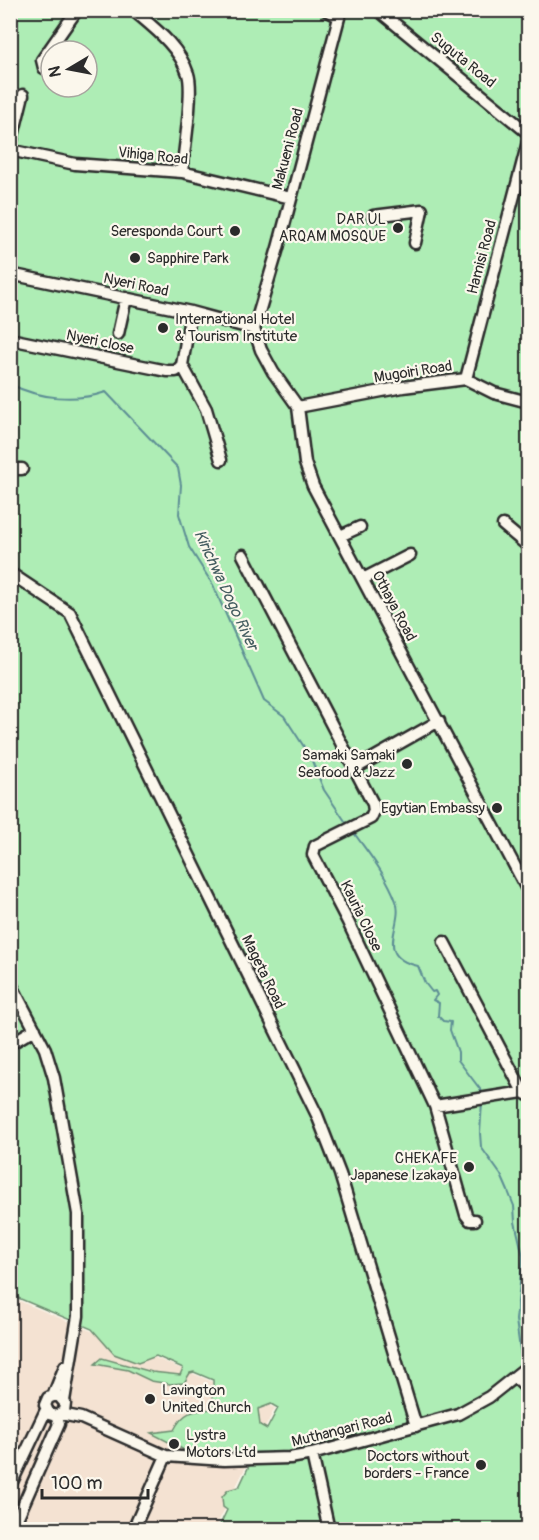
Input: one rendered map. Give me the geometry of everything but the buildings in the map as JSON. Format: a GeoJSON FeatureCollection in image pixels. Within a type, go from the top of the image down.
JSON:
{"type":"FeatureCollection","features":[{"type":"Feature","properties":{"kind":"street"},"geometry":{"type":"LineString","coordinates":[[57,39],[77,10]]}},
{"type":"Feature","properties":{"kind":"street"},"geometry":{"type":"LineString","coordinates":[[133,10],[165,38],[188,75],[190,91],[182,172]]}},
{"type":"Feature","properties":{"kind":"street"},"geometry":{"type":"LineString","coordinates":[[326,10],[340,14]]}},
{"type":"Feature","properties":{"kind":"street","name":"Suguta Road"},"geometry":{"type":"LineString","coordinates":[[378,10],[528,133]]}},
{"type":"Feature","properties":{"kind":"street","name":"Makueni Road"},"geometry":{"type":"LineString","coordinates":[[254,329],[340,14]]}},
{"type":"Feature","properties":{"kind":"street"},"geometry":{"type":"LineString","coordinates":[[10,149],[23,96]]}},
{"type":"Feature","properties":{"kind":"street","name":"Hamisi Road"},"geometry":{"type":"LineString","coordinates":[[466,379],[528,142]]}},
{"type":"Feature","properties":{"kind":"street","name":"Vihiga Road"},"geometry":{"type":"LineString","coordinates":[[10,149],[75,164],[182,172],[291,198]]}},
{"type":"Feature","properties":{"kind":"street"},"geometry":{"type":"LineString","coordinates":[[373,216],[422,210],[415,243]]}},
{"type":"Feature","properties":{"kind":"street","name":"Nyeri Road"},"geometry":{"type":"LineString","coordinates":[[10,274],[191,312],[254,329]]}},
{"type":"Feature","properties":{"kind":"street"},"geometry":{"type":"LineString","coordinates":[[118,334],[126,298]]}},
{"type":"Feature","properties":{"kind":"street"},"geometry":{"type":"LineString","coordinates":[[191,312],[182,366],[206,409],[221,460]]}},
{"type":"Feature","properties":{"kind":"street","name":"Othaya Road"},"geometry":{"type":"LineString","coordinates":[[254,329],[261,350],[273,372],[298,407],[308,476],[528,891]]}},
{"type":"Feature","properties":{"kind":"street","name":"Nyeri close"},"geometry":{"type":"LineString","coordinates":[[10,339],[167,371],[176,371],[182,366]]}},
{"type":"Feature","properties":{"kind":"street","name":"Mugoiri Road"},"geometry":{"type":"LineString","coordinates":[[298,407],[403,387],[466,379],[494,393],[527,399]]}},
{"type":"Feature","properties":{"kind":"street"},"geometry":{"type":"LineString","coordinates":[[503,525],[528,546]]}},
{"type":"Feature","properties":{"kind":"street"},"geometry":{"type":"LineString","coordinates":[[340,536],[360,527]]}},
{"type":"Feature","properties":{"kind":"street","name":"Kauria Close"},"geometry":{"type":"LineString","coordinates":[[243,555],[373,804],[373,815],[370,818],[315,846],[313,855],[348,922],[435,1106],[466,1215],[470,1220],[475,1220]]}},
{"type":"Feature","properties":{"kind":"street"},"geometry":{"type":"LineString","coordinates":[[363,579],[410,555]]}},
{"type":"Feature","properties":{"kind":"street","name":"Mageta Road"},"geometry":{"type":"LineString","coordinates":[[10,573],[70,613],[317,1115],[340,1174],[416,1426]]}},
{"type":"Feature","properties":{"kind":"street"},"geometry":{"type":"LineString","coordinates":[[354,769],[439,721]]}},
{"type":"Feature","properties":{"kind":"street"},"geometry":{"type":"LineString","coordinates":[[435,1106],[526,1093],[444,942]]}},
{"type":"Feature","properties":{"kind":"street"},"geometry":{"type":"LineString","coordinates":[[10,982],[45,1049],[54,1078],[78,1214],[78,1316],[59,1424],[12,1530]]}},
{"type":"Feature","properties":{"kind":"street"},"geometry":{"type":"LineString","coordinates":[[10,1044],[35,1029]]}},
{"type":"Feature","properties":{"kind":"street"},"geometry":{"type":"LineString","coordinates":[[10,1486],[46,1410],[45,1402],[53,1395],[70,1354]]}},
{"type":"Feature","properties":{"kind":"street","name":"Muthangari Road"},"geometry":{"type":"LineString","coordinates":[[62,1409],[166,1456],[224,1460],[291,1458],[312,1455],[468,1410],[516,1378],[528,1366]]}},
{"type":"Feature","properties":{"kind":"street"},"geometry":{"type":"LineString","coordinates":[[516,1378],[528,1390]]}},
{"type":"Feature","properties":{"kind":"street"},"geometry":{"type":"LineString","coordinates":[[53,1395],[59,1396],[62,1409]]}},
{"type":"Feature","properties":{"kind":"street"},"geometry":{"type":"LineString","coordinates":[[46,1410],[49,1414],[62,1409]]}},
{"type":"Feature","properties":{"kind":"street"},"geometry":{"type":"LineString","coordinates":[[312,1455],[329,1530]]}},
{"type":"Feature","properties":{"kind":"street"},"geometry":{"type":"LineString","coordinates":[[133,1530],[166,1456]]}},
{"type":"Feature","properties":{"kind":"shaded area"},"geometry":{"type":"Polygon","coordinates":[[[10,1297],[275,1408],[215,1529],[11,1529],[10,1297]]]}},
{"type":"Feature","properties":{"kind":"green space"},"geometry":{"type":"Polygon","coordinates":[[[11,11],[520,11],[528,16],[528,1529],[218,1529],[227,1510],[223,1507],[222,1497],[228,1490],[239,1487],[255,1453],[190,1453],[151,1433],[174,1430],[181,1419],[189,1413],[213,1409],[213,1380],[194,1372],[190,1373],[184,1383],[170,1384],[151,1381],[128,1370],[95,1364],[102,1358],[152,1372],[180,1375],[183,1368],[156,1356],[138,1363],[114,1354],[92,1329],[11,1295],[11,11]],[[271,1404],[258,1409],[260,1425],[267,1429],[278,1408],[271,1404]]]}},
{"type":"Feature","properties":{"kind":"waterway","name":"Kirichwa Dogo River"},"geometry":{"type":"LineString","coordinates":[[10,384],[45,396],[70,398],[106,392],[178,468],[181,485],[179,514],[189,547],[213,585],[264,701],[284,716],[310,756],[324,790],[347,824]]}},
{"type":"Feature","properties":{"kind":"waterway","name":"Kirichwa Dogo River"},"geometry":{"type":"LineString","coordinates":[[354,833],[383,874],[396,901],[398,910],[393,938],[396,955],[418,966],[425,983],[432,992],[435,991],[437,995],[433,1000],[439,1003],[438,1016],[443,1021],[451,1022],[450,1030],[458,1052],[458,1060],[483,1093]]}},
{"type":"Feature","properties":{"kind":"waterway","name":"Kirichwa Dogo River"},"geometry":{"type":"LineString","coordinates":[[482,1102],[481,1147],[501,1175],[514,1206],[515,1222],[523,1256],[516,1320],[522,1364]]}},
{"type":"Feature","properties":{"kind":"waterway","name":"Kirichwa Dogo River"},"geometry":{"type":"LineString","coordinates":[[525,1377],[528,1381]]}},
{"type":"Feature","properties":{"kind":"place","name":"DAR UL ARQAM MOSQUE"},"geometry":{"type":"Point","coordinates":[398,228]}},
{"type":"Feature","properties":{"kind":"place","name":"Seresponda Court"},"geometry":{"type":"Point","coordinates":[235,231]}},
{"type":"Feature","properties":{"kind":"place","name":"Sapphire Park"},"geometry":{"type":"Point","coordinates":[135,258]}},
{"type":"Feature","properties":{"kind":"place","name":"International Hotel & Tourism Institute"},"geometry":{"type":"Point","coordinates":[163,328]}},
{"type":"Feature","properties":{"kind":"place","name":"Samaki Samaki Seafood & Jazz"},"geometry":{"type":"Point","coordinates":[407,764]}},
{"type":"Feature","properties":{"kind":"place","name":"Egytian Embassy"},"geometry":{"type":"Point","coordinates":[497,808]}},
{"type":"Feature","properties":{"kind":"place","name":"CHEKAFE Japanese Izakaya"},"geometry":{"type":"Point","coordinates":[469,1167]}},
{"type":"Feature","properties":{"kind":"place","name":"Lavington United Church"},"geometry":{"type":"Point","coordinates":[150,1399]}},
{"type":"Feature","properties":{"kind":"place","name":"Lystra Motors Ltd"},"geometry":{"type":"Point","coordinates":[174,1444]}},
{"type":"Feature","properties":{"kind":"place","name":"Doctors without borders - France"},"geometry":{"type":"Point","coordinates":[481,1465]}}]}
